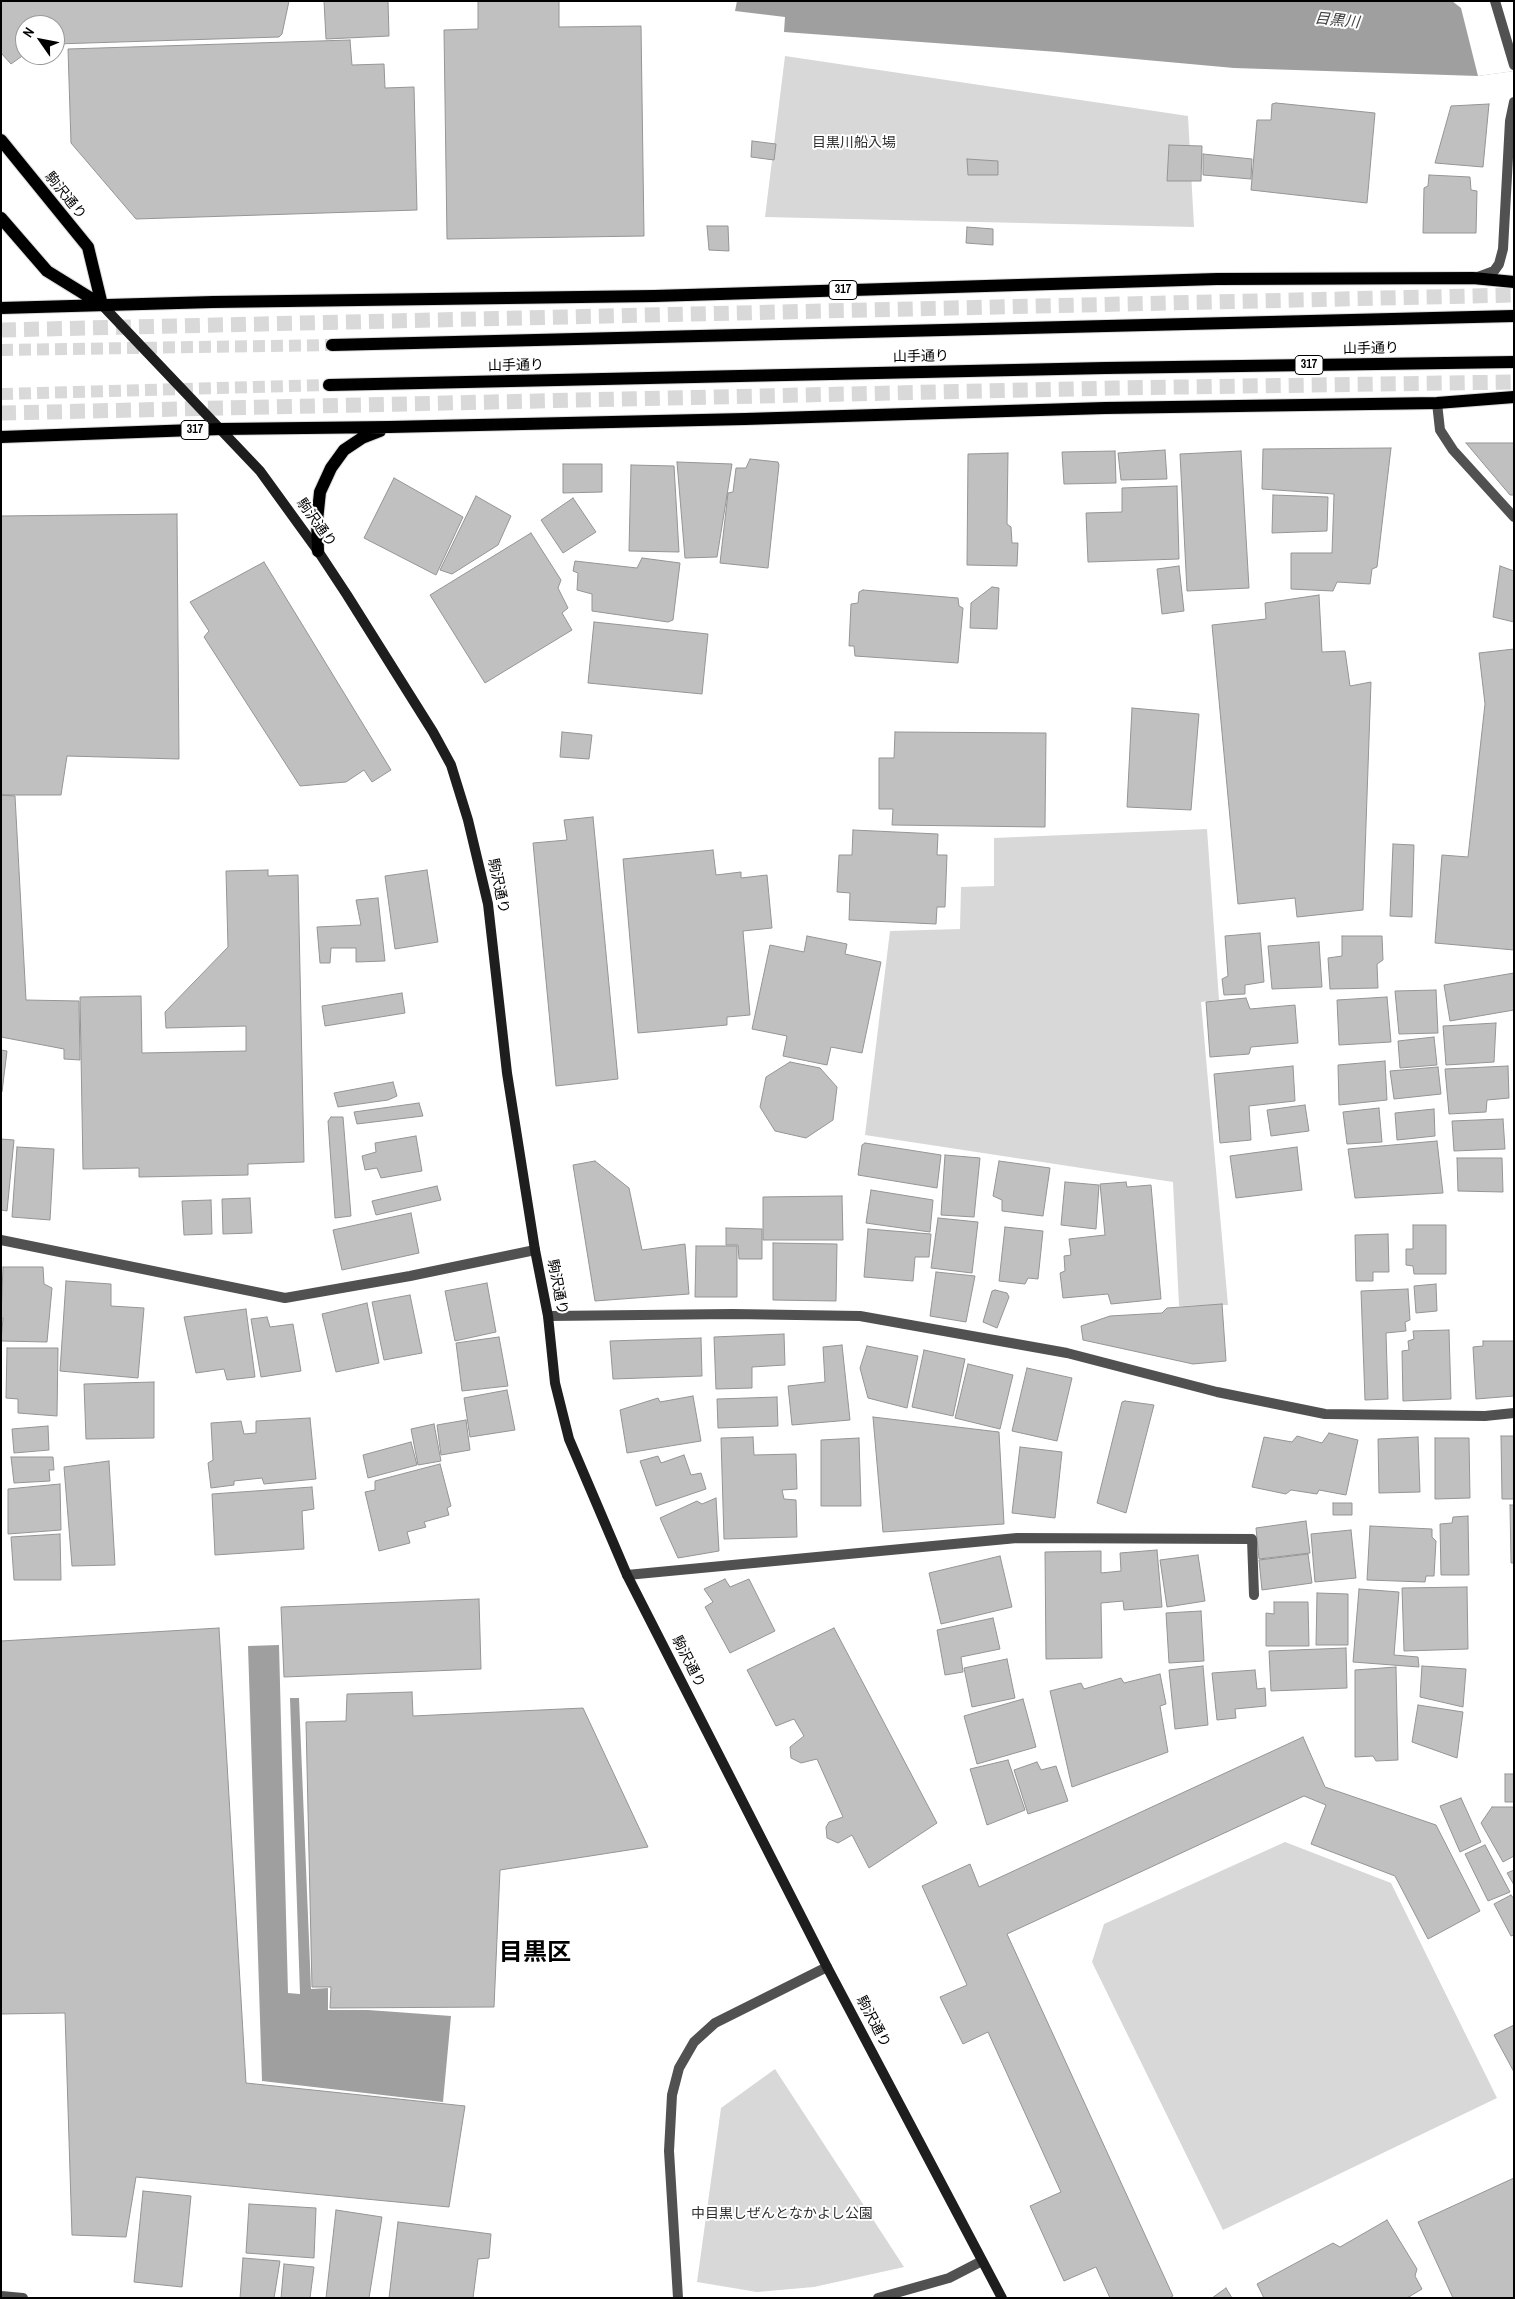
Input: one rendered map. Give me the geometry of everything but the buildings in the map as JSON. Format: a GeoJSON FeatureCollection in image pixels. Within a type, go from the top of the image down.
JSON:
{"type":"FeatureCollection","features":[{"type":"Feature","properties":{"kind":"main road","name":"駒沢通り"},"geometry":{"type":"LineString","coordinates":[[1,140],[88,247],[102,305]]}},
{"type":"Feature","properties":{"kind":"main road","name":"駒沢通り"},"geometry":{"type":"LineString","coordinates":[[1,218],[47,271],[102,305],[260,471],[318,551],[433,732],[451,765],[468,820],[488,904],[507,1073],[535,1250],[548,1316],[555,1383],[569,1438],[627,1576],[827,1967],[1002,2298]]}},
{"type":"Feature","properties":{"kind":"main road","name":"317"},"geometry":{"type":"LineString","coordinates":[[1,308],[213,302],[654,296],[1217,279],[1473,278],[1514,282]]}},
{"type":"Feature","properties":{"kind":"main road","name":"山手通り"},"geometry":{"type":"LineString","coordinates":[[332,345],[1514,316]]}},
{"type":"Feature","properties":{"kind":"main road","name":"山手通り"},"geometry":{"type":"LineString","coordinates":[[329,385],[1105,368],[1514,362]]}},
{"type":"Feature","properties":{"kind":"main road","name":"317"},"geometry":{"type":"LineString","coordinates":[[1,437],[221,428],[389,427],[745,419],[1115,407],[1437,402],[1514,397]]}},
{"type":"Feature","properties":{"kind":"main road"},"geometry":{"type":"LineString","coordinates":[[318,551],[317,521],[320,492],[331,468],[344,450],[362,438],[389,427]]}},
{"type":"Feature","properties":{"kind":"street"},"geometry":{"type":"LineString","coordinates":[[1495,1],[1514,65]]}},
{"type":"Feature","properties":{"kind":"street"},"geometry":{"type":"LineString","coordinates":[[1473,278],[1494,271],[1500,264],[1503,249],[1514,102]]}},
{"type":"Feature","properties":{"kind":"street"},"geometry":{"type":"LineString","coordinates":[[1437,402],[1440,430],[1453,450],[1514,517]]}},
{"type":"Feature","properties":{"kind":"street"},"geometry":{"type":"LineString","coordinates":[[1,1240],[285,1298],[410,1276],[535,1250]]}},
{"type":"Feature","properties":{"kind":"street"},"geometry":{"type":"LineString","coordinates":[[548,1316],[734,1314],[860,1316],[1068,1353],[1217,1392],[1325,1414],[1485,1416],[1514,1413]]}},
{"type":"Feature","properties":{"kind":"street"},"geometry":{"type":"LineString","coordinates":[[627,1576],[1017,1538],[1252,1538],[1254,1595]]}},
{"type":"Feature","properties":{"kind":"street"},"geometry":{"type":"LineString","coordinates":[[678,2298],[669,2151],[672,2095],[678,2068],[694,2042],[714,2023],[827,1967]]}},
{"type":"Feature","properties":{"kind":"street"},"geometry":{"type":"LineString","coordinates":[[878,2298],[949,2278],[982,2261]]}},
{"type":"Feature","properties":{"kind":"street"},"geometry":{"type":"LineString","coordinates":[[1,2296],[23,2298]]}},
{"type":"Feature","properties":{"kind":"green space","name":"目黒川船入場"},"geometry":{"type":"Polygon","coordinates":[[[785,56],[1188,116],[1194,227],[765,217],[785,56]]]}},
{"type":"Feature","properties":{"kind":"green space"},"geometry":{"type":"Polygon","coordinates":[[[1207,829],[1219,1000],[1201,1002],[1228,1305],[1179,1306],[1173,1182],[865,1135],[890,931],[960,929],[961,887],[994,886],[994,838],[1207,829]]]}},
{"type":"Feature","properties":{"kind":"green space"},"geometry":{"type":"Polygon","coordinates":[[[1285,1842],[1391,1883],[1497,2098],[1223,2230],[1092,1962],[1104,1924],[1285,1842]]]}},
{"type":"Feature","properties":{"kind":"green space","name":"中目黒しぜんとなかよし公園"},"geometry":{"type":"Polygon","coordinates":[[[775,2069],[904,2267],[814,2287],[757,2292],[697,2282],[721,2108],[775,2069]]]}},
{"type":"Feature","properties":{"kind":"water","name":"目黒川"},"geometry":{"type":"Polygon","coordinates":[[[737,1],[1514,1],[1514,71],[1478,76],[1234,68],[1058,52],[784,32],[785,17],[735,11],[737,1]]]}},
{"type":"Feature","properties":{"kind":"water"},"geometry":{"type":"Polygon","coordinates":[[[279,1645],[288,1993],[300,1994],[290,1698],[299,1698],[311,1989],[328,1988],[328,2010],[368,2010],[451,2016],[443,2102],[262,2081],[248,1646],[279,1645]]]}},
{"type":"Feature","properties":{"kind":"pier"},"geometry":{"type":"Polygon","coordinates":[[[1452,1],[1514,1],[1514,71],[1478,76],[1461,8],[1452,1]]]}},
{"type":"Feature","properties":{"kind":"tunnel"},"geometry":{"type":"LineString","coordinates":[[1,330],[1514,295]]}},
{"type":"Feature","properties":{"kind":"tunnel"},"geometry":{"type":"LineString","coordinates":[[1,350],[332,345]]}},
{"type":"Feature","properties":{"kind":"tunnel"},"geometry":{"type":"LineString","coordinates":[[1,413],[1115,388],[1514,382]]}},
{"type":"Feature","properties":{"kind":"tunnel"},"geometry":{"type":"LineString","coordinates":[[1,394],[329,385]]}},
{"type":"Feature","properties":{"kind":"district","name":"目黒区"},"geometry":{"type":"Point","coordinates":[535,1954]}}]}
